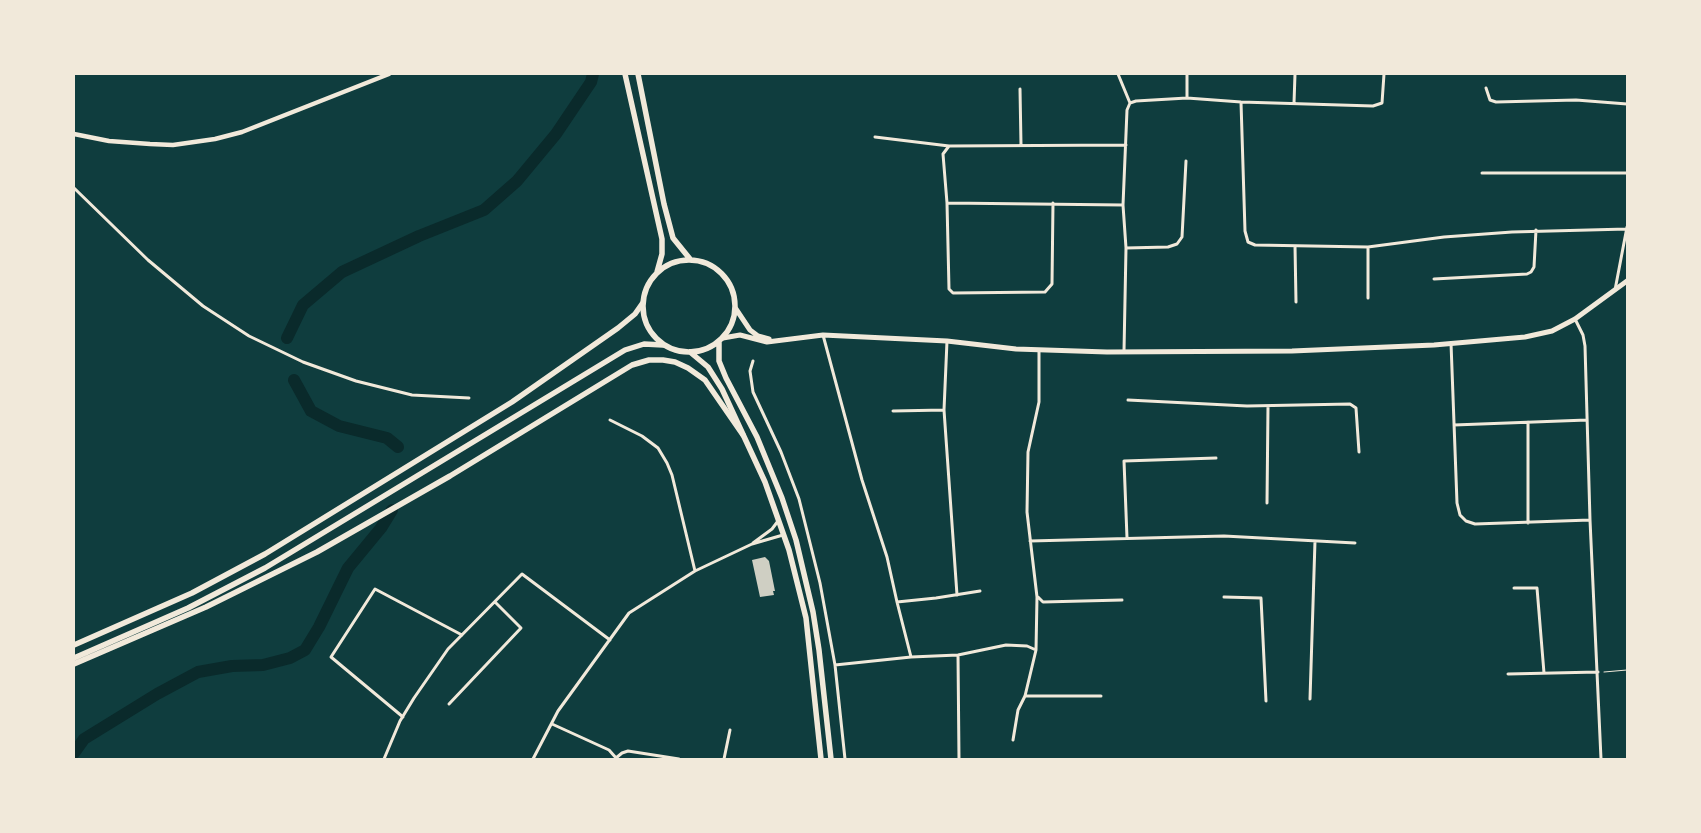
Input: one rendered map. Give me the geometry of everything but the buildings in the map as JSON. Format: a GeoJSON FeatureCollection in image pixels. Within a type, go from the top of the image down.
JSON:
{"type":"FeatureCollection","features":[{"type":"Feature","properties":{"kind":"main road"},"geometry":{"type":"LineString","coordinates":[[625,74],[662,240],[662,254],[657,272]]}},
{"type":"Feature","properties":{"kind":"main road"},"geometry":{"type":"LineString","coordinates":[[638,74],[664,204],[673,238],[690,259]]}},
{"type":"Feature","properties":{"kind":"main road"},"geometry":{"type":"LineString","coordinates":[[74,658],[188,608],[265,568],[625,350],[644,344],[663,345],[678,351],[690,352],[710,348],[721,340],[732,325],[736,309],[734,293],[727,278],[717,268],[704,262],[690,259],[675,261],[662,267],[652,278],[645,290],[642,304],[644,319],[651,334],[663,345]]}},
{"type":"Feature","properties":{"kind":"main road"},"geometry":{"type":"LineString","coordinates":[[721,340],[740,336],[762,341],[775,341],[823,335],[947,342],[1016,349],[1124,351],[1292,351],[1450,344],[1525,337],[1552,331],[1575,319],[1627,281]]}},
{"type":"Feature","properties":{"kind":"main road"},"geometry":{"type":"LineString","coordinates":[[74,645],[185,596],[264,554],[512,402],[618,328],[635,314],[642,304]]}},
{"type":"Feature","properties":{"kind":"main road"},"geometry":{"type":"LineString","coordinates":[[736,309],[750,330],[764,338],[775,341]]}},
{"type":"Feature","properties":{"kind":"main road"},"geometry":{"type":"LineString","coordinates":[[721,340],[719,361],[757,438],[782,498],[796,540],[815,622],[831,759]]}},
{"type":"Feature","properties":{"kind":"main road"},"geometry":{"type":"LineString","coordinates":[[690,352],[713,372],[765,482],[789,550],[806,618],[821,759]]}},
{"type":"Feature","properties":{"kind":"main road"},"geometry":{"type":"LineString","coordinates":[[74,664],[206,607],[317,552],[450,476],[622,370],[641,362],[669,361],[694,371],[710,385],[743,435]]}},
{"type":"Feature","properties":{"kind":"street"},"geometry":{"type":"LineString","coordinates":[[74,134],[109,141],[173,145],[215,139],[242,132],[389,74]]}},
{"type":"Feature","properties":{"kind":"street"},"geometry":{"type":"LineString","coordinates":[[1118,74],[1130,103],[1127,110],[1123,205],[1126,248],[1124,351]]}},
{"type":"Feature","properties":{"kind":"street"},"geometry":{"type":"LineString","coordinates":[[1187,74],[1187,98]]}},
{"type":"Feature","properties":{"kind":"street"},"geometry":{"type":"LineString","coordinates":[[1294,103],[1295,74]]}},
{"type":"Feature","properties":{"kind":"street"},"geometry":{"type":"LineString","coordinates":[[1130,103],[1187,98],[1241,102],[1380,105],[1382,103],[1384,74]]}},
{"type":"Feature","properties":{"kind":"street"},"geometry":{"type":"LineString","coordinates":[[1486,88],[1490,100],[1496,102],[1576,100],[1627,104]]}},
{"type":"Feature","properties":{"kind":"street"},"geometry":{"type":"LineString","coordinates":[[1020,89],[1021,145]]}},
{"type":"Feature","properties":{"kind":"street"},"geometry":{"type":"LineString","coordinates":[[1241,102],[1244,231],[1248,242],[1255,245],[1368,247],[1444,237],[1536,230],[1627,228],[1615,290]]}},
{"type":"Feature","properties":{"kind":"street"},"geometry":{"type":"LineString","coordinates":[[875,136],[949,146],[1126,144]]}},
{"type":"Feature","properties":{"kind":"street"},"geometry":{"type":"LineString","coordinates":[[949,146],[943,154],[947,203],[949,289],[953,293],[1045,292],[1052,284],[1054,203]]}},
{"type":"Feature","properties":{"kind":"street"},"geometry":{"type":"LineString","coordinates":[[1126,248],[1168,247],[1176,244],[1182,237],[1186,161]]}},
{"type":"Feature","properties":{"kind":"street"},"geometry":{"type":"LineString","coordinates":[[1482,173],[1627,173]]}},
{"type":"Feature","properties":{"kind":"street"},"geometry":{"type":"LineString","coordinates":[[74,188],[155,266],[203,306],[249,336],[303,362],[356,381],[412,395],[469,398]]}},
{"type":"Feature","properties":{"kind":"street"},"geometry":{"type":"LineString","coordinates":[[947,203],[1123,205]]}},
{"type":"Feature","properties":{"kind":"street"},"geometry":{"type":"LineString","coordinates":[[1434,279],[1527,274],[1534,267],[1536,230]]}},
{"type":"Feature","properties":{"kind":"street"},"geometry":{"type":"LineString","coordinates":[[1295,246],[1296,302]]}},
{"type":"Feature","properties":{"kind":"street"},"geometry":{"type":"LineString","coordinates":[[1368,247],[1368,298]]}},
{"type":"Feature","properties":{"kind":"street"},"geometry":{"type":"LineString","coordinates":[[1575,319],[1583,335],[1585,346],[1586,420],[1601,759]]}},
{"type":"Feature","properties":{"kind":"street"},"geometry":{"type":"LineString","coordinates":[[823,335],[862,480],[886,557],[896,602],[912,657]]}},
{"type":"Feature","properties":{"kind":"street"},"geometry":{"type":"LineString","coordinates":[[947,342],[944,410],[956,595]]}},
{"type":"Feature","properties":{"kind":"street"},"geometry":{"type":"LineString","coordinates":[[1450,344],[1457,503],[1460,515],[1466,521],[1476,524],[1590,520]]}},
{"type":"Feature","properties":{"kind":"street"},"geometry":{"type":"LineString","coordinates":[[1014,740],[1018,710],[1025,696],[1036,650],[1038,596],[1027,512],[1028,452],[1039,402],[1039,350]]}},
{"type":"Feature","properties":{"kind":"street"},"geometry":{"type":"LineString","coordinates":[[753,360],[750,371],[753,392],[781,452],[799,499],[820,583],[835,665],[845,759]]}},
{"type":"Feature","properties":{"kind":"street"},"geometry":{"type":"LineString","coordinates":[[1128,400],[1268,406],[1350,404],[1356,408],[1359,452]]}},
{"type":"Feature","properties":{"kind":"street"},"geometry":{"type":"LineString","coordinates":[[1267,503],[1268,406]]}},
{"type":"Feature","properties":{"kind":"street"},"geometry":{"type":"LineString","coordinates":[[893,411],[944,410]]}},
{"type":"Feature","properties":{"kind":"street"},"geometry":{"type":"LineString","coordinates":[[610,420],[642,436],[658,448],[667,463],[672,475],[695,571]]}},
{"type":"Feature","properties":{"kind":"street"},"geometry":{"type":"LineString","coordinates":[[1454,425],[1586,420]]}},
{"type":"Feature","properties":{"kind":"street"},"geometry":{"type":"LineString","coordinates":[[1528,422],[1528,523]]}},
{"type":"Feature","properties":{"kind":"street"},"geometry":{"type":"LineString","coordinates":[[1127,538],[1124,461],[1216,458]]}},
{"type":"Feature","properties":{"kind":"street"},"geometry":{"type":"LineString","coordinates":[[752,544],[772,529],[778,519]]}},
{"type":"Feature","properties":{"kind":"street"},"geometry":{"type":"LineString","coordinates":[[533,759],[558,711],[629,613],[695,571],[752,544],[784,535]]}},
{"type":"Feature","properties":{"kind":"street"},"geometry":{"type":"LineString","coordinates":[[1030,541],[1224,536],[1355,543]]}},
{"type":"Feature","properties":{"kind":"street"},"geometry":{"type":"LineString","coordinates":[[1310,699],[1315,541]]}},
{"type":"Feature","properties":{"kind":"street"},"geometry":{"type":"LineString","coordinates":[[384,759],[403,717],[448,649],[522,574],[610,640]]}},
{"type":"Feature","properties":{"kind":"street"},"geometry":{"type":"LineString","coordinates":[[1514,588],[1537,588],[1544,673]]}},
{"type":"Feature","properties":{"kind":"street"},"geometry":{"type":"LineString","coordinates":[[403,717],[331,657],[376,589],[462,635]]}},
{"type":"Feature","properties":{"kind":"street"},"geometry":{"type":"LineString","coordinates":[[896,602],[980,591]]}},
{"type":"Feature","properties":{"kind":"street"},"geometry":{"type":"LineString","coordinates":[[1038,596],[1043,602],[1122,600]]}},
{"type":"Feature","properties":{"kind":"street"},"geometry":{"type":"LineString","coordinates":[[1224,597],[1261,598],[1266,701]]}},
{"type":"Feature","properties":{"kind":"street"},"geometry":{"type":"LineString","coordinates":[[449,704],[521,628],[494,602]]}},
{"type":"Feature","properties":{"kind":"street"},"geometry":{"type":"LineString","coordinates":[[835,665],[912,657],[958,655],[1006,645],[1028,646],[1036,650]]}},
{"type":"Feature","properties":{"kind":"street"},"geometry":{"type":"LineString","coordinates":[[958,655],[959,759]]}},
{"type":"Feature","properties":{"kind":"street"},"geometry":{"type":"LineString","coordinates":[[1508,674],[1598,672]]}},
{"type":"Feature","properties":{"kind":"street"},"geometry":{"type":"LineString","coordinates":[[1025,696],[1101,696]]}},
{"type":"Feature","properties":{"kind":"street"},"geometry":{"type":"LineString","coordinates":[[552,724],[610,750],[617,758],[622,752],[628,751],[679,759]]}},
{"type":"Feature","properties":{"kind":"street"},"geometry":{"type":"LineString","coordinates":[[724,759],[730,730]]}},
{"type":"Feature","properties":{"kind":"path"},"geometry":{"type":"LineString","coordinates":[[1598,672],[1627,670]]}},
{"type":"Feature","properties":{"kind":"waterway"},"geometry":{"type":"LineString","coordinates":[[287,338],[303,305],[342,272],[419,236],[484,210],[517,181],[556,134],[591,82],[593,74]]}},
{"type":"Feature","properties":{"kind":"waterway"},"geometry":{"type":"LineString","coordinates":[[294,380],[311,411],[339,426],[387,438],[398,447]]}},
{"type":"Feature","properties":{"kind":"waterway"},"geometry":{"type":"LineString","coordinates":[[74,753],[84,739],[157,694],[198,672],[232,666],[263,665],[290,658],[305,650],[319,627],[348,568],[381,528],[392,510]]}}]}
